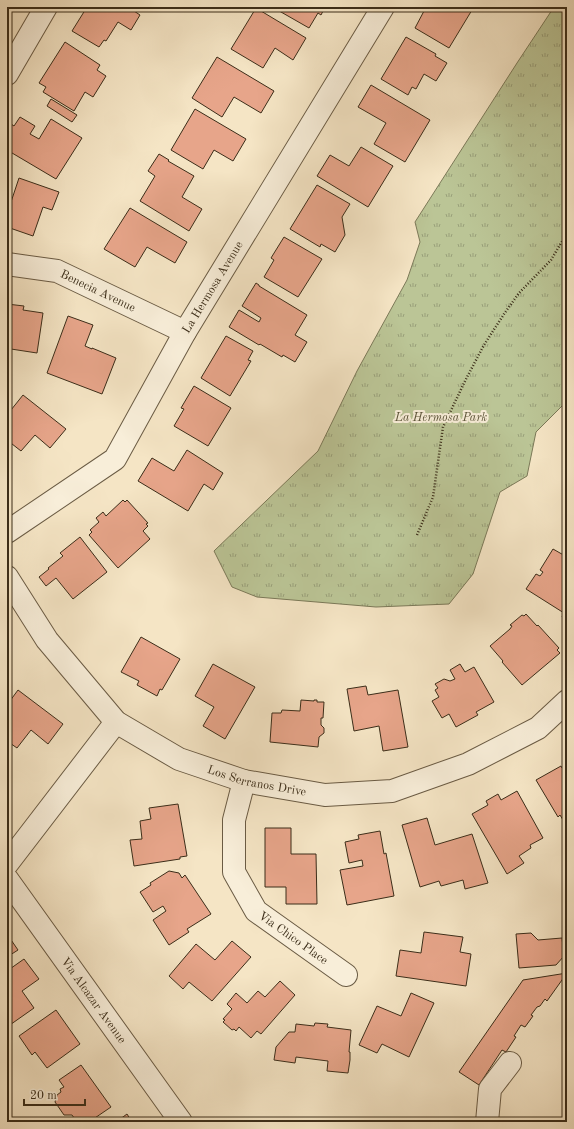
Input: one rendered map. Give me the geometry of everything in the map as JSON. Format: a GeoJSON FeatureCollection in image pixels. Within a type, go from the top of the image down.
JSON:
{"type":"FeatureCollection","features":[{"type":"Feature","properties":{"kind":"street"},"geometry":{"type":"LineString","coordinates":[[7,74],[46,7]]}},
{"type":"Feature","properties":{"kind":"street","name":"La Hermosa Avenue"},"geometry":{"type":"LineString","coordinates":[[7,532],[115,459],[186,332],[383,7]]}},
{"type":"Feature","properties":{"kind":"street","name":"Benecia Avenue"},"geometry":{"type":"LineString","coordinates":[[7,264],[58,272],[186,332]]}},
{"type":"Feature","properties":{"kind":"street","name":"Los Serranos Drive"},"geometry":{"type":"LineString","coordinates":[[7,577],[46,640],[116,722],[179,759],[244,781],[325,795],[392,791],[468,764],[538,728],[567,701]]}},
{"type":"Feature","properties":{"kind":"street"},"geometry":{"type":"LineString","coordinates":[[7,864],[116,722]]}},
{"type":"Feature","properties":{"kind":"street","name":"Via Chico Place"},"geometry":{"type":"LineString","coordinates":[[244,781],[234,820],[234,872],[256,910],[346,975]]}},
{"type":"Feature","properties":{"kind":"street","name":"Via Alcazar Avenue"},"geometry":{"type":"LineString","coordinates":[[7,879],[180,1122]]}},
{"type":"Feature","properties":{"kind":"street"},"geometry":{"type":"LineString","coordinates":[[487,1122],[490,1089],[510,1063]]}},
{"type":"Feature","properties":{"kind":"path"},"geometry":{"type":"LineString","coordinates":[[417,535],[433,497],[443,427],[466,379],[484,345],[504,314],[519,293],[551,260],[567,233]]}},
{"type":"Feature","properties":{"kind":"green space","name":"La Hermosa Park"},"geometry":{"type":"Polygon","coordinates":[[[554,7],[567,7],[567,401],[536,432],[527,476],[500,492],[473,574],[449,604],[376,607],[257,597],[232,587],[214,551],[318,451],[357,371],[407,280],[420,242],[415,222],[554,7]]]}},
{"type":"Feature","properties":{"kind":"building"},"geometry":{"type":"Polygon","coordinates":[[[87,7],[128,7],[140,15],[131,30],[118,22],[106,41],[104,40],[99,47],[72,31],[87,7]]]}},
{"type":"Feature","properties":{"kind":"building"},"geometry":{"type":"Polygon","coordinates":[[[325,7],[321,15],[318,13],[309,28],[274,8],[325,7]]]}},
{"type":"Feature","properties":{"kind":"building"},"geometry":{"type":"Polygon","coordinates":[[[423,7],[467,7],[472,10],[449,48],[415,28],[424,11],[421,10],[423,7]]]}},
{"type":"Feature","properties":{"kind":"building"},"geometry":{"type":"Polygon","coordinates":[[[256,8],[306,38],[293,60],[275,48],[263,68],[231,49],[256,8]]]}},
{"type":"Feature","properties":{"kind":"building"},"geometry":{"type":"Polygon","coordinates":[[[406,37],[436,54],[435,56],[447,63],[436,81],[424,74],[416,89],[412,87],[408,95],[381,79],[406,37]]]}},
{"type":"Feature","properties":{"kind":"building"},"geometry":{"type":"Polygon","coordinates":[[[65,42],[100,65],[97,70],[106,76],[93,97],[85,92],[74,111],[43,92],[46,87],[39,83],[65,42]]]}},
{"type":"Feature","properties":{"kind":"building"},"geometry":{"type":"Polygon","coordinates":[[[217,57],[274,91],[261,113],[234,97],[222,117],[192,98],[217,57]]]}},
{"type":"Feature","properties":{"kind":"building"},"geometry":{"type":"Polygon","coordinates":[[[371,85],[430,120],[405,162],[374,144],[386,123],[358,107],[371,85]]]}},
{"type":"Feature","properties":{"kind":"building"},"geometry":{"type":"Polygon","coordinates":[[[51,99],[77,115],[72,122],[47,106],[51,99]]]}},
{"type":"Feature","properties":{"kind":"building"},"geometry":{"type":"Polygon","coordinates":[[[195,109],[246,139],[233,161],[214,150],[203,169],[171,150],[195,109]]]}},
{"type":"Feature","properties":{"kind":"building"},"geometry":{"type":"Polygon","coordinates":[[[20,117],[35,126],[30,134],[39,139],[51,119],[82,138],[56,179],[7,150],[7,131],[11,124],[14,126],[20,117]]]}},
{"type":"Feature","properties":{"kind":"building"},"geometry":{"type":"Polygon","coordinates":[[[361,147],[393,166],[368,207],[317,176],[330,155],[349,166],[361,147]]]}},
{"type":"Feature","properties":{"kind":"building"},"geometry":{"type":"Polygon","coordinates":[[[159,154],[194,176],[182,197],[202,209],[189,231],[140,201],[155,176],[148,171],[159,154]]]}},
{"type":"Feature","properties":{"kind":"building"},"geometry":{"type":"Polygon","coordinates":[[[19,178],[59,192],[52,210],[43,207],[33,236],[7,227],[7,201],[11,202],[19,178]]]}},
{"type":"Feature","properties":{"kind":"building"},"geometry":{"type":"Polygon","coordinates":[[[317,185],[350,204],[342,217],[345,235],[335,252],[321,244],[320,247],[290,229],[317,185]]]}},
{"type":"Feature","properties":{"kind":"building"},"geometry":{"type":"Polygon","coordinates":[[[130,208],[187,242],[175,263],[147,247],[135,267],[104,249],[130,208]]]}},
{"type":"Feature","properties":{"kind":"building"},"geometry":{"type":"Polygon","coordinates":[[[284,237],[322,259],[298,297],[264,277],[274,260],[271,258],[284,237]]]}},
{"type":"Feature","properties":{"kind":"building"},"geometry":{"type":"Polygon","coordinates":[[[256,283],[307,315],[295,335],[307,342],[295,362],[283,355],[282,357],[260,344],[259,345],[229,327],[239,310],[259,322],[261,318],[242,306],[256,283]]]}},
{"type":"Feature","properties":{"kind":"building"},"geometry":{"type":"Polygon","coordinates":[[[7,304],[24,306],[23,310],[43,313],[37,353],[11,349],[10,359],[7,359],[7,304]]]}},
{"type":"Feature","properties":{"kind":"building"},"geometry":{"type":"Polygon","coordinates":[[[68,316],[93,325],[85,346],[116,358],[102,394],[47,373],[68,316]]]}},
{"type":"Feature","properties":{"kind":"building"},"geometry":{"type":"Polygon","coordinates":[[[226,336],[253,351],[248,360],[251,361],[230,396],[201,378],[226,336]]]}},
{"type":"Feature","properties":{"kind":"building"},"geometry":{"type":"Polygon","coordinates":[[[194,386],[231,408],[208,446],[174,426],[184,409],[181,408],[194,386]]]}},
{"type":"Feature","properties":{"kind":"building"},"geometry":{"type":"Polygon","coordinates":[[[23,395],[66,429],[50,448],[35,435],[21,451],[7,440],[7,415],[23,395]]]}},
{"type":"Feature","properties":{"kind":"building"},"geometry":{"type":"Polygon","coordinates":[[[187,450],[223,473],[213,490],[204,484],[188,511],[138,481],[152,458],[174,471],[187,450]]]}},
{"type":"Feature","properties":{"kind":"building"},"geometry":{"type":"Polygon","coordinates":[[[123,500],[125,502],[127,500],[148,523],[146,524],[148,526],[143,531],[150,539],[118,568],[89,535],[92,532],[90,530],[99,522],[96,518],[103,512],[106,516],[123,500]]]}},
{"type":"Feature","properties":{"kind":"building"},"geometry":{"type":"Polygon","coordinates":[[[80,537],[107,572],[73,599],[56,578],[46,586],[39,577],[63,556],[60,553],[80,537]]]}},
{"type":"Feature","properties":{"kind":"building"},"geometry":{"type":"Polygon","coordinates":[[[553,549],[567,557],[567,620],[562,617],[564,613],[526,589],[536,574],[540,576],[543,572],[540,570],[553,549]]]}},
{"type":"Feature","properties":{"kind":"building"},"geometry":{"type":"Polygon","coordinates":[[[526,614],[559,648],[557,650],[560,653],[522,685],[490,646],[510,629],[512,626],[510,625],[522,615],[524,616],[526,614]]]}},
{"type":"Feature","properties":{"kind":"building"},"geometry":{"type":"Polygon","coordinates":[[[141,637],[180,659],[157,696],[137,685],[139,681],[121,672],[141,637]]]}},
{"type":"Feature","properties":{"kind":"building"},"geometry":{"type":"Polygon","coordinates":[[[213,664],[255,687],[225,739],[203,726],[214,707],[195,696],[213,664]]]}},
{"type":"Feature","properties":{"kind":"building"},"geometry":{"type":"Polygon","coordinates":[[[460,664],[465,672],[474,667],[494,702],[476,712],[478,715],[456,727],[449,714],[442,718],[432,701],[439,697],[435,690],[438,688],[435,684],[444,679],[450,681],[455,679],[450,670],[460,664]]]}},
{"type":"Feature","properties":{"kind":"building"},"geometry":{"type":"Polygon","coordinates":[[[366,686],[368,695],[398,690],[408,747],[383,751],[379,726],[354,731],[347,689],[366,686]]]}},
{"type":"Feature","properties":{"kind":"building"},"geometry":{"type":"Polygon","coordinates":[[[18,690],[63,724],[48,744],[31,730],[17,748],[7,741],[7,705],[18,690]]]}},
{"type":"Feature","properties":{"kind":"building"},"geometry":{"type":"Polygon","coordinates":[[[301,700],[317,700],[317,702],[324,702],[321,725],[324,728],[324,733],[319,737],[318,747],[270,742],[272,713],[281,713],[282,710],[300,711],[301,700]]]}},
{"type":"Feature","properties":{"kind":"building"},"geometry":{"type":"Polygon","coordinates":[[[561,766],[562,768],[567,766],[566,825],[560,815],[558,817],[536,780],[561,766]]]}},
{"type":"Feature","properties":{"kind":"building"},"geometry":{"type":"Polygon","coordinates":[[[517,791],[543,838],[530,845],[531,848],[519,856],[524,863],[507,874],[472,814],[488,805],[486,801],[498,794],[501,800],[517,791]]]}},
{"type":"Feature","properties":{"kind":"building"},"geometry":{"type":"Polygon","coordinates":[[[178,804],[187,856],[180,857],[180,859],[134,866],[130,840],[142,839],[140,821],[151,819],[149,808],[178,804]]]}},
{"type":"Feature","properties":{"kind":"building"},"geometry":{"type":"Polygon","coordinates":[[[427,818],[435,845],[472,834],[488,883],[465,889],[463,880],[441,886],[439,881],[420,887],[402,825],[427,818]]]}},
{"type":"Feature","properties":{"kind":"building"},"geometry":{"type":"Polygon","coordinates":[[[265,828],[291,828],[291,854],[316,854],[317,904],[286,904],[286,887],[265,887],[265,828]]]}},
{"type":"Feature","properties":{"kind":"building"},"geometry":{"type":"Polygon","coordinates":[[[380,831],[384,854],[386,853],[394,896],[347,905],[340,870],[363,866],[362,860],[349,863],[345,842],[359,839],[358,835],[380,831]]]}},
{"type":"Feature","properties":{"kind":"building"},"geometry":{"type":"Polygon","coordinates":[[[169,871],[179,873],[182,878],[185,875],[211,914],[187,929],[189,932],[169,945],[153,920],[166,911],[163,906],[153,912],[140,892],[151,885],[150,883],[169,871]]]}},
{"type":"Feature","properties":{"kind":"building"},"geometry":{"type":"Polygon","coordinates":[[[424,932],[463,937],[460,952],[471,954],[466,986],[396,976],[400,950],[421,953],[424,932]]]}},
{"type":"Feature","properties":{"kind":"building"},"geometry":{"type":"Polygon","coordinates":[[[531,933],[538,940],[562,938],[564,956],[556,965],[519,968],[516,934],[531,933]]]}},
{"type":"Feature","properties":{"kind":"building"},"geometry":{"type":"Polygon","coordinates":[[[7,934],[18,950],[7,957],[7,934]]]}},
{"type":"Feature","properties":{"kind":"building"},"geometry":{"type":"Polygon","coordinates":[[[232,941],[251,957],[212,1001],[189,982],[183,989],[169,976],[196,944],[215,960],[232,941]]]}},
{"type":"Feature","properties":{"kind":"building"},"geometry":{"type":"Polygon","coordinates":[[[24,959],[39,979],[22,991],[34,1008],[7,1027],[7,971],[24,959]]]}},
{"type":"Feature","properties":{"kind":"building"},"geometry":{"type":"Polygon","coordinates":[[[567,973],[547,1001],[545,999],[540,1006],[537,1007],[531,1015],[533,1016],[525,1027],[521,1025],[514,1036],[516,1037],[506,1052],[502,1050],[479,1085],[459,1072],[523,980],[567,973]]]}},
{"type":"Feature","properties":{"kind":"building"},"geometry":{"type":"Polygon","coordinates":[[[280,981],[295,995],[261,1034],[257,1031],[251,1038],[239,1027],[236,1031],[234,1029],[232,1030],[223,1022],[225,1020],[223,1019],[232,1009],[227,1004],[236,993],[247,1003],[258,991],[265,997],[280,981]]]}},
{"type":"Feature","properties":{"kind":"building"},"geometry":{"type":"Polygon","coordinates":[[[411,993],[434,1003],[409,1057],[382,1044],[377,1053],[359,1045],[377,1006],[401,1016],[411,993]]]}},
{"type":"Feature","properties":{"kind":"building"},"geometry":{"type":"Polygon","coordinates":[[[56,1010],[80,1044],[47,1068],[35,1052],[32,1055],[19,1036],[56,1010]]]}},
{"type":"Feature","properties":{"kind":"building"},"geometry":{"type":"Polygon","coordinates":[[[315,1023],[328,1024],[327,1027],[351,1030],[348,1073],[327,1071],[328,1061],[296,1057],[295,1063],[274,1060],[276,1047],[289,1032],[295,1032],[296,1024],[314,1026],[315,1023]]]}},
{"type":"Feature","properties":{"kind":"building"},"geometry":{"type":"Polygon","coordinates":[[[81,1065],[111,1107],[89,1122],[77,1122],[72,1115],[64,1115],[55,1102],[57,1095],[61,1092],[60,1089],[64,1087],[59,1080],[81,1065]]]}},
{"type":"Feature","properties":{"kind":"building"},"geometry":{"type":"Polygon","coordinates":[[[127,1114],[132,1122],[116,1122],[127,1114]]]}}]}
